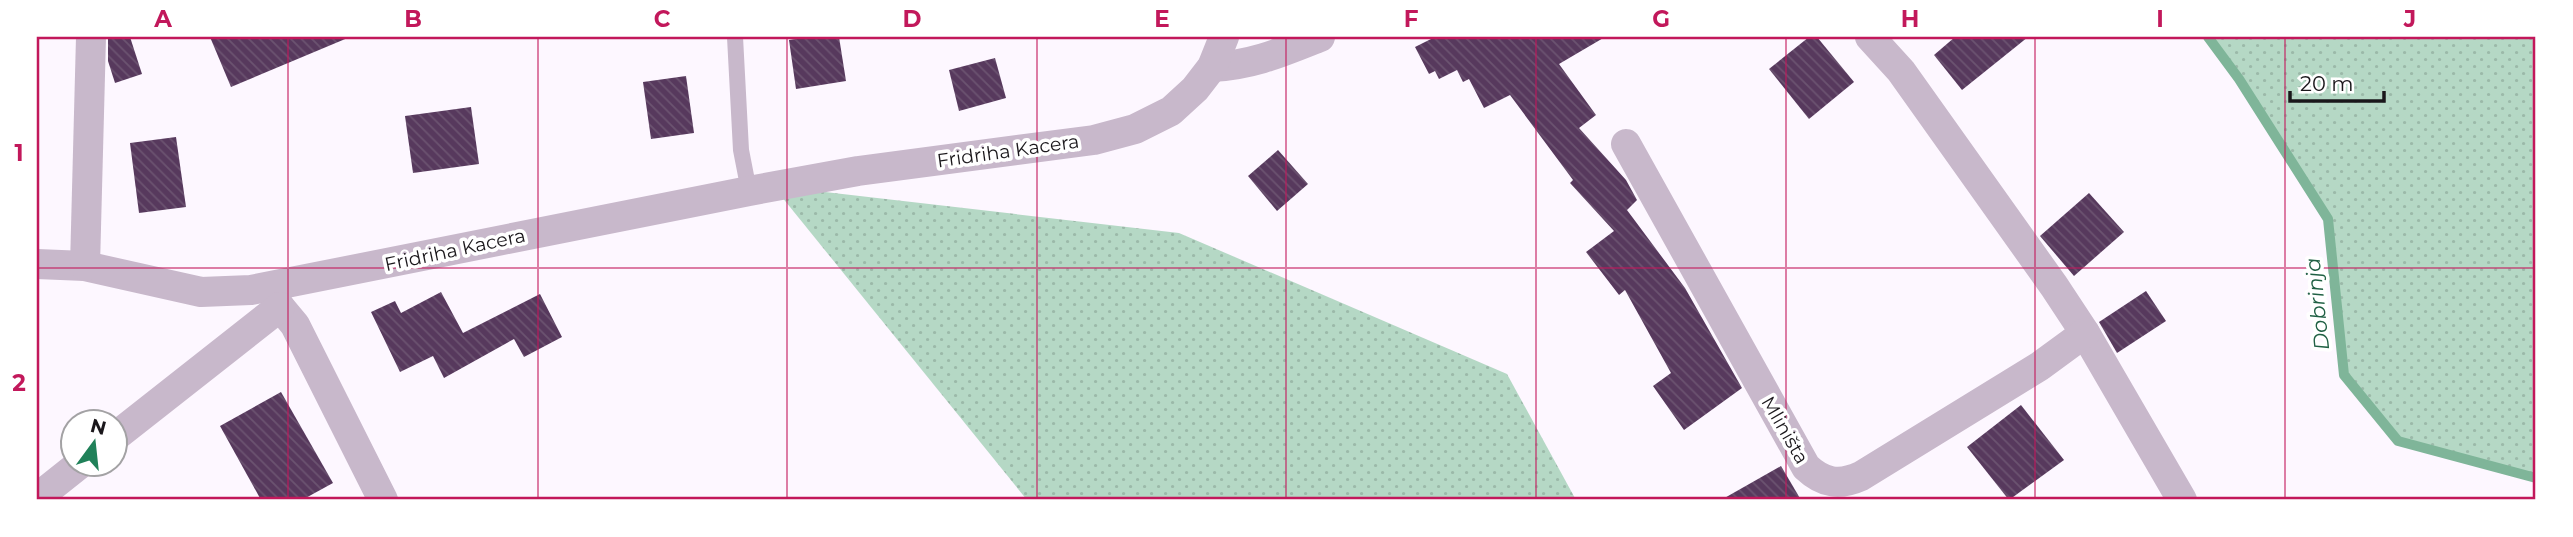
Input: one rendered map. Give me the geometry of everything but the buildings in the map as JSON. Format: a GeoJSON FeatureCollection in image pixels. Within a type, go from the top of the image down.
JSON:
{"type":"FeatureCollection","features":[{"type":"Feature","properties":{"kind":"street"},"geometry":{"type":"LineString","coordinates":[[85,266],[91,37]]}},
{"type":"Feature","properties":{"kind":"street","name":"Fridriha Kacera"},"geometry":{"type":"LineString","coordinates":[[37,264],[85,266],[201,292],[251,290],[282,296],[749,191],[858,171],[1094,140],[1135,129],[1171,111],[1195,89],[1212,66],[1224,37]]}},
{"type":"Feature","properties":{"kind":"street"},"geometry":{"type":"LineString","coordinates":[[1212,66],[1236,66],[1258,61],[1320,37]]}},
{"type":"Feature","properties":{"kind":"street"},"geometry":{"type":"LineString","coordinates":[[1870,37],[1901,71],[2085,333],[2182,500]]}},
{"type":"Feature","properties":{"kind":"street","name":"Mliništa"},"geometry":{"type":"LineString","coordinates":[[1626,144],[1805,467],[1817,477],[1833,483],[1848,482],[2040,366],[2085,333]]}},
{"type":"Feature","properties":{"kind":"street"},"geometry":{"type":"LineString","coordinates":[[130,424],[282,296],[383,500]]}},
{"type":"Feature","properties":{"kind":"street"},"geometry":{"type":"LineString","coordinates":[[37,498],[64,477]]}},
{"type":"Feature","properties":{"kind":"lane"},"geometry":{"type":"LineString","coordinates":[[736,37],[741,150],[749,191]]}},
{"type":"Feature","properties":{"kind":"green space"},"geometry":{"type":"Polygon","coordinates":[[[2208,37],[2536,37],[2536,478],[2398,441],[2344,375],[2328,218],[2239,79],[2208,37]]]}},
{"type":"Feature","properties":{"kind":"green space"},"geometry":{"type":"Polygon","coordinates":[[[773,186],[1179,233],[1507,374],[1576,500],[1027,500],[773,186]]]}},
{"type":"Feature","properties":{"kind":"waterway","name":"Dobrinja"},"geometry":{"type":"LineString","coordinates":[[2208,37],[2239,79],[2328,219],[2344,375],[2398,441],[2536,478]]}}]}
